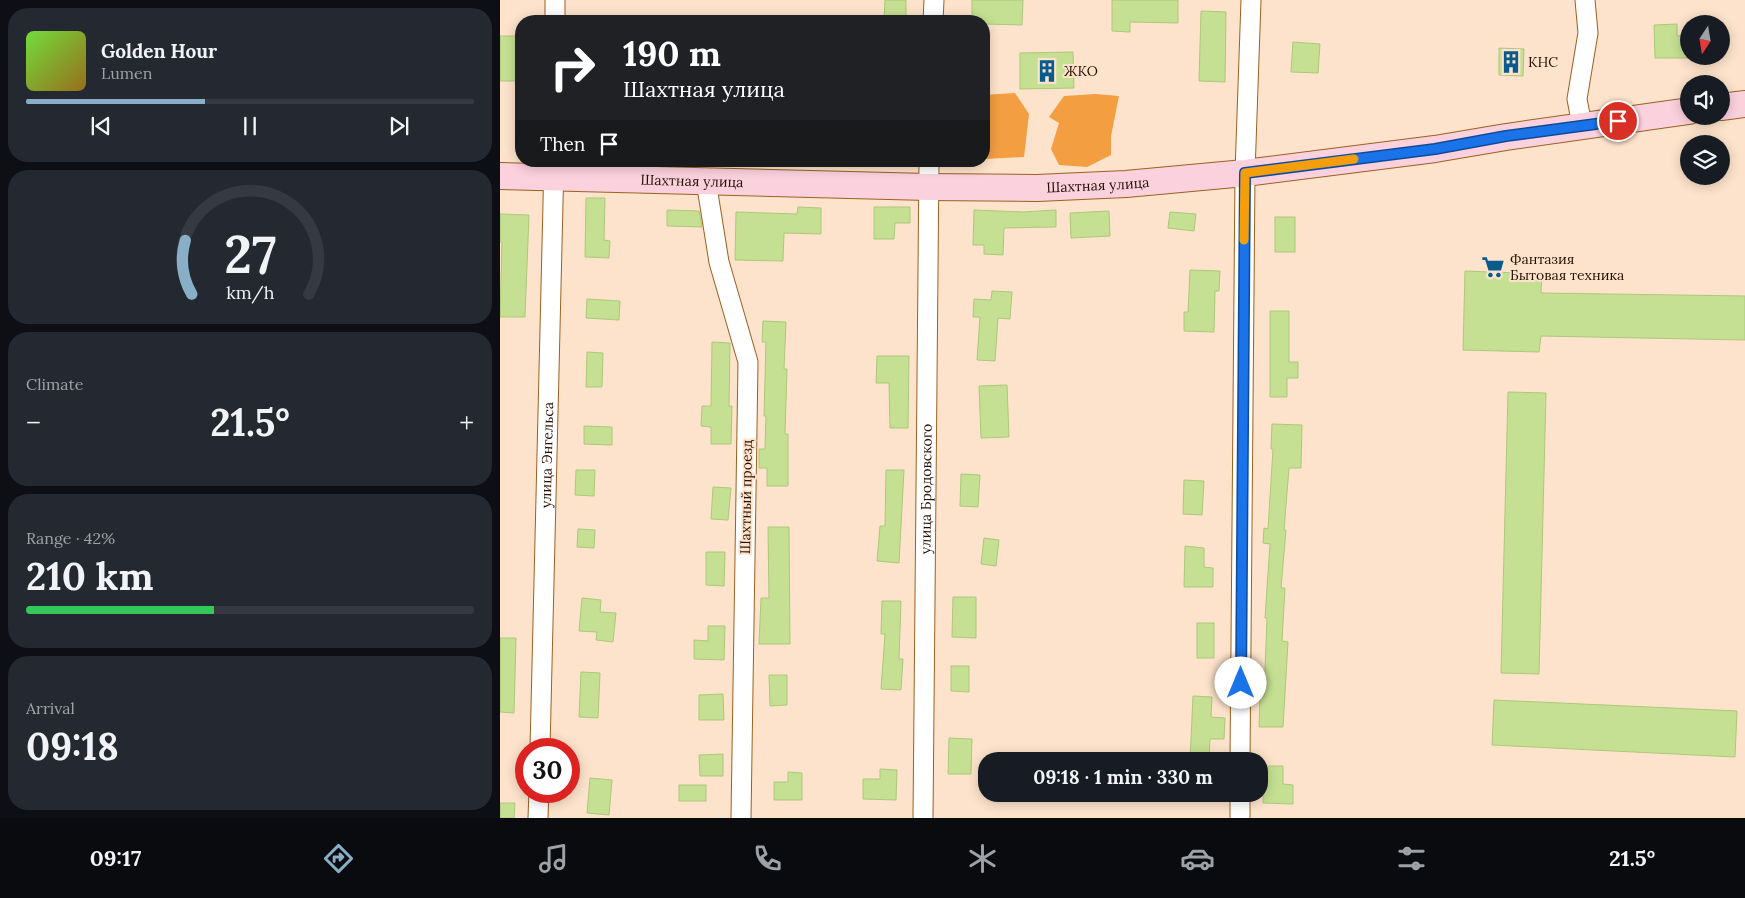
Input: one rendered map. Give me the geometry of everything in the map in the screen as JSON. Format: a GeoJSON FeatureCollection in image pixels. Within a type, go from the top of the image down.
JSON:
{"type":"FeatureCollection","features":[{"type":"Feature","properties":{"kind":"main road"},"geometry":{"type":"LineString","coordinates":[[1730,106],[1745,104]]}},
{"type":"Feature","properties":{"kind":"main road","name":"Шахтная улица"},"geometry":{"type":"LineString","coordinates":[[500,176],[554,169],[706,181],[928,187],[1037,188],[1126,184],[1245,173],[1435,149],[1506,136],[1680,112]]}},
{"type":"Feature","properties":{"kind":"street"},"geometry":{"type":"LineString","coordinates":[[555,0],[555,15]]}},
{"type":"Feature","properties":{"kind":"street"},"geometry":{"type":"LineString","coordinates":[[933,15],[934,0]]}},
{"type":"Feature","properties":{"kind":"street"},"geometry":{"type":"LineString","coordinates":[[1240,752],[1245,173],[1251,0]]}},
{"type":"Feature","properties":{"kind":"street"},"geometry":{"type":"LineString","coordinates":[[1582,126],[1577,99],[1588,33],[1585,0]]}},
{"type":"Feature","properties":{"kind":"street","name":"улица Бродовского"},"geometry":{"type":"LineString","coordinates":[[923,818],[929,167]]}},
{"type":"Feature","properties":{"kind":"street","name":"улица Энгельса"},"geometry":{"type":"LineString","coordinates":[[540,738],[554,169]]}},
{"type":"Feature","properties":{"kind":"street","name":"Шахтный проезд"},"geometry":{"type":"LineString","coordinates":[[706,181],[719,262],[748,362],[741,818]]}},
{"type":"Feature","properties":{"kind":"street"},"geometry":{"type":"LineString","coordinates":[[1240,802],[1240,818]]}},
{"type":"Feature","properties":{"kind":"street"},"geometry":{"type":"LineString","coordinates":[[538,818],[539,803]]}},
{"type":"Feature","properties":{"kind":"shaded area"},"geometry":{"type":"Polygon","coordinates":[[[1015,93],[1029,114],[1024,157],[990,159],[990,95],[1015,93]]]}},
{"type":"Feature","properties":{"kind":"shaded area"},"geometry":{"type":"Polygon","coordinates":[[[1095,94],[1119,96],[1111,136],[1111,155],[1087,167],[1059,165],[1051,149],[1059,123],[1049,117],[1064,96],[1095,94]]]}},
{"type":"Feature","properties":{"kind":"building"},"geometry":{"type":"Polygon","coordinates":[[[885,0],[906,0],[906,15],[884,15],[885,0]]]}},
{"type":"Feature","properties":{"kind":"building"},"geometry":{"type":"Polygon","coordinates":[[[972,0],[1023,0],[1022,25],[990,24],[990,15],[972,15],[972,0]]]}},
{"type":"Feature","properties":{"kind":"building"},"geometry":{"type":"Polygon","coordinates":[[[1112,0],[1178,0],[1178,23],[1130,22],[1130,32],[1112,31],[1112,0]]]}},
{"type":"Feature","properties":{"kind":"building"},"geometry":{"type":"Polygon","coordinates":[[[1201,11],[1226,12],[1225,82],[1199,81],[1201,11]]]}},
{"type":"Feature","properties":{"kind":"building"},"geometry":{"type":"Polygon","coordinates":[[[1677,24],[1677,36],[1680,36],[1680,58],[1655,58],[1654,25],[1677,24]]]}},
{"type":"Feature","properties":{"kind":"building"},"geometry":{"type":"Polygon","coordinates":[[[500,36],[515,36],[515,81],[500,81],[500,36]]]}},
{"type":"Feature","properties":{"kind":"building"},"geometry":{"type":"Polygon","coordinates":[[[1293,42],[1320,44],[1318,73],[1291,72],[1293,42]]]}},
{"type":"Feature","properties":{"kind":"building","name":"КНС"},"geometry":{"type":"Polygon","coordinates":[[[1499,48],[1524,49],[1523,76],[1499,75],[1499,48]]]}},
{"type":"Feature","properties":{"kind":"building","name":"ЖКО"},"geometry":{"type":"Polygon","coordinates":[[[1073,52],[1074,88],[1020,89],[1020,53],[1073,52]]]}},
{"type":"Feature","properties":{"kind":"building"},"geometry":{"type":"Polygon","coordinates":[[[586,198],[605,198],[604,240],[610,241],[609,258],[585,257],[586,198]]]}},
{"type":"Feature","properties":{"kind":"building"},"geometry":{"type":"Polygon","coordinates":[[[798,207],[821,208],[821,234],[784,233],[783,261],[735,260],[736,212],[797,214],[798,207]]]}},
{"type":"Feature","properties":{"kind":"building"},"geometry":{"type":"Polygon","coordinates":[[[874,207],[910,207],[910,223],[895,223],[894,239],[874,239],[874,207]]]}},
{"type":"Feature","properties":{"kind":"building"},"geometry":{"type":"Polygon","coordinates":[[[667,210],[699,211],[702,227],[667,226],[667,210]]]}},
{"type":"Feature","properties":{"kind":"building"},"geometry":{"type":"Polygon","coordinates":[[[974,210],[1023,212],[1056,210],[1056,227],[1004,228],[1003,255],[984,254],[984,245],[973,245],[974,210]]]}},
{"type":"Feature","properties":{"kind":"building"},"geometry":{"type":"Polygon","coordinates":[[[1109,211],[1110,236],[1071,238],[1070,213],[1109,211]]]}},
{"type":"Feature","properties":{"kind":"building"},"geometry":{"type":"Polygon","coordinates":[[[1170,212],[1196,214],[1194,231],[1168,228],[1170,212]]]}},
{"type":"Feature","properties":{"kind":"building"},"geometry":{"type":"Polygon","coordinates":[[[500,214],[529,215],[525,317],[500,317],[502,242],[500,242],[500,214]]]}},
{"type":"Feature","properties":{"kind":"building"},"geometry":{"type":"Polygon","coordinates":[[[1275,217],[1295,217],[1295,252],[1275,252],[1275,217]]]}},
{"type":"Feature","properties":{"kind":"building"},"geometry":{"type":"Polygon","coordinates":[[[1190,270],[1220,271],[1219,291],[1215,291],[1214,332],[1184,331],[1184,312],[1188,312],[1190,270]]]}},
{"type":"Feature","properties":{"kind":"building"},"geometry":{"type":"Polygon","coordinates":[[[1465,271],[1542,274],[1541,293],[1745,296],[1745,340],[1541,336],[1539,352],[1463,350],[1465,271]]]}},
{"type":"Feature","properties":{"kind":"building"},"geometry":{"type":"Polygon","coordinates":[[[992,291],[1012,292],[1010,319],[998,318],[995,361],[977,360],[980,317],[973,317],[974,299],[991,300],[992,291]]]}},
{"type":"Feature","properties":{"kind":"building"},"geometry":{"type":"Polygon","coordinates":[[[587,299],[620,301],[619,320],[586,318],[587,299]]]}},
{"type":"Feature","properties":{"kind":"building"},"geometry":{"type":"Polygon","coordinates":[[[1270,311],[1289,311],[1289,362],[1298,362],[1298,378],[1287,378],[1287,397],[1270,397],[1270,311]]]}},
{"type":"Feature","properties":{"kind":"building"},"geometry":{"type":"Polygon","coordinates":[[[763,321],[786,322],[784,369],[787,369],[785,434],[788,434],[788,486],[767,486],[767,468],[759,468],[759,449],[765,449],[766,416],[764,416],[766,342],[762,342],[763,321]]]}},
{"type":"Feature","properties":{"kind":"building"},"geometry":{"type":"Polygon","coordinates":[[[712,342],[730,343],[729,406],[732,406],[731,444],[711,444],[711,427],[701,426],[702,406],[711,406],[712,342]]]}},
{"type":"Feature","properties":{"kind":"building"},"geometry":{"type":"Polygon","coordinates":[[[587,352],[603,353],[602,387],[586,387],[587,352]]]}},
{"type":"Feature","properties":{"kind":"building"},"geometry":{"type":"Polygon","coordinates":[[[877,356],[909,356],[908,428],[890,428],[889,383],[876,383],[877,356]]]}},
{"type":"Feature","properties":{"kind":"building"},"geometry":{"type":"Polygon","coordinates":[[[1007,385],[1009,437],[981,438],[979,386],[1007,385]]]}},
{"type":"Feature","properties":{"kind":"building"},"geometry":{"type":"Polygon","coordinates":[[[1508,392],[1546,393],[1539,674],[1501,673],[1508,392]]]}},
{"type":"Feature","properties":{"kind":"building"},"geometry":{"type":"Polygon","coordinates":[[[1272,424],[1302,425],[1301,468],[1289,468],[1284,530],[1286,530],[1281,588],[1285,588],[1282,641],[1288,642],[1283,727],[1259,727],[1260,697],[1264,697],[1267,618],[1265,618],[1270,544],[1263,543],[1264,528],[1268,529],[1273,449],[1271,449],[1272,424]]]}},
{"type":"Feature","properties":{"kind":"building"},"geometry":{"type":"Polygon","coordinates":[[[584,426],[612,427],[612,445],[584,444],[584,426]]]}},
{"type":"Feature","properties":{"kind":"building"},"geometry":{"type":"Polygon","coordinates":[[[576,470],[595,470],[594,496],[575,495],[576,470]]]}},
{"type":"Feature","properties":{"kind":"building"},"geometry":{"type":"Polygon","coordinates":[[[886,470],[904,470],[899,563],[877,561],[880,526],[885,526],[886,470]]]}},
{"type":"Feature","properties":{"kind":"building"},"geometry":{"type":"Polygon","coordinates":[[[961,474],[980,475],[978,507],[960,506],[961,474]]]}},
{"type":"Feature","properties":{"kind":"building"},"geometry":{"type":"Polygon","coordinates":[[[1184,480],[1204,481],[1202,515],[1183,514],[1184,480]]]}},
{"type":"Feature","properties":{"kind":"building"},"geometry":{"type":"Polygon","coordinates":[[[713,487],[731,488],[728,520],[711,519],[713,487]]]}},
{"type":"Feature","properties":{"kind":"building"},"geometry":{"type":"Polygon","coordinates":[[[768,527],[789,527],[790,644],[759,644],[761,598],[769,598],[768,527]]]}},
{"type":"Feature","properties":{"kind":"building"},"geometry":{"type":"Polygon","coordinates":[[[578,529],[595,530],[594,548],[577,547],[578,529]]]}},
{"type":"Feature","properties":{"kind":"building"},"geometry":{"type":"Polygon","coordinates":[[[984,538],[999,540],[996,566],[981,564],[984,538]]]}},
{"type":"Feature","properties":{"kind":"building"},"geometry":{"type":"Polygon","coordinates":[[[1185,546],[1204,548],[1204,567],[1213,568],[1213,587],[1184,587],[1185,546]]]}},
{"type":"Feature","properties":{"kind":"building"},"geometry":{"type":"Polygon","coordinates":[[[706,552],[725,552],[724,586],[706,585],[706,552]]]}},
{"type":"Feature","properties":{"kind":"building"},"geometry":{"type":"Polygon","coordinates":[[[953,597],[976,597],[976,638],[952,637],[953,597]]]}},
{"type":"Feature","properties":{"kind":"building"},"geometry":{"type":"Polygon","coordinates":[[[582,598],[601,600],[600,612],[616,613],[613,642],[596,640],[597,632],[579,631],[582,598]]]}},
{"type":"Feature","properties":{"kind":"building"},"geometry":{"type":"Polygon","coordinates":[[[882,601],[901,601],[899,659],[903,659],[901,690],[881,689],[885,634],[881,634],[882,601]]]}},
{"type":"Feature","properties":{"kind":"building"},"geometry":{"type":"Polygon","coordinates":[[[1197,623],[1214,623],[1214,658],[1197,658],[1197,623]]]}},
{"type":"Feature","properties":{"kind":"building"},"geometry":{"type":"Polygon","coordinates":[[[708,626],[725,626],[724,660],[694,659],[694,640],[708,641],[708,626]]]}},
{"type":"Feature","properties":{"kind":"building"},"geometry":{"type":"Polygon","coordinates":[[[500,638],[516,638],[514,713],[500,712],[500,638]]]}},
{"type":"Feature","properties":{"kind":"building"},"geometry":{"type":"Polygon","coordinates":[[[951,666],[969,666],[969,692],[951,691],[951,666]]]}},
{"type":"Feature","properties":{"kind":"building"},"geometry":{"type":"Polygon","coordinates":[[[581,672],[600,673],[598,718],[579,717],[581,672]]]}},
{"type":"Feature","properties":{"kind":"building"},"geometry":{"type":"Polygon","coordinates":[[[769,675],[787,675],[787,705],[770,706],[769,675]]]}},
{"type":"Feature","properties":{"kind":"building"},"geometry":{"type":"Polygon","coordinates":[[[723,694],[724,720],[699,720],[699,695],[723,694]]]}},
{"type":"Feature","properties":{"kind":"building"},"geometry":{"type":"Polygon","coordinates":[[[1193,696],[1212,697],[1211,717],[1225,718],[1224,739],[1210,739],[1209,752],[1190,752],[1193,696]]]}},
{"type":"Feature","properties":{"kind":"building"},"geometry":{"type":"Polygon","coordinates":[[[1494,700],[1737,711],[1735,757],[1492,745],[1494,700]]]}},
{"type":"Feature","properties":{"kind":"building"},"geometry":{"type":"Polygon","coordinates":[[[949,738],[972,739],[971,774],[948,774],[949,738]]]}},
{"type":"Feature","properties":{"kind":"building"},"geometry":{"type":"Polygon","coordinates":[[[723,754],[723,776],[700,776],[699,755],[723,754]]]}},
{"type":"Feature","properties":{"kind":"building"},"geometry":{"type":"Polygon","coordinates":[[[1268,766],[1283,766],[1283,784],[1293,785],[1293,804],[1263,803],[1268,802],[1268,766]]]}},
{"type":"Feature","properties":{"kind":"building"},"geometry":{"type":"Polygon","coordinates":[[[880,769],[897,770],[896,800],[863,799],[863,779],[880,779],[880,769]]]}},
{"type":"Feature","properties":{"kind":"building"},"geometry":{"type":"Polygon","coordinates":[[[788,772],[802,773],[802,800],[774,800],[774,782],[788,782],[788,772]]]}},
{"type":"Feature","properties":{"kind":"building"},"geometry":{"type":"Polygon","coordinates":[[[590,778],[612,780],[609,815],[587,813],[590,778]]]}},
{"type":"Feature","properties":{"kind":"building"},"geometry":{"type":"Polygon","coordinates":[[[679,785],[706,785],[706,801],[679,801],[679,785]]]}},
{"type":"Feature","properties":{"kind":"building"},"geometry":{"type":"Polygon","coordinates":[[[500,803],[515,803],[514,818],[500,818],[500,803]]]}},
{"type":"Feature","properties":{"kind":"slow traffic"},"geometry":{"type":"LineString","coordinates":[[1244,240],[1245,173],[1354,159]]}},
{"type":"Feature","properties":{"kind":"place","name":"КНС"},"geometry":{"type":"Point","coordinates":[1511,62]}},
{"type":"Feature","properties":{"kind":"place","name":"ЖКО"},"geometry":{"type":"Point","coordinates":[1047,71]}},
{"type":"Feature","properties":{"kind":"place","name":"Фантазия Бытовая техника"},"geometry":{"type":"Point","coordinates":[1493,267]}},
{"type":"Feature","properties":{"kind":"route"},"geometry":{"type":"LineString","coordinates":[[1241,683],[1245,173],[1435,149],[1506,136],[1618,121]]}}]}
